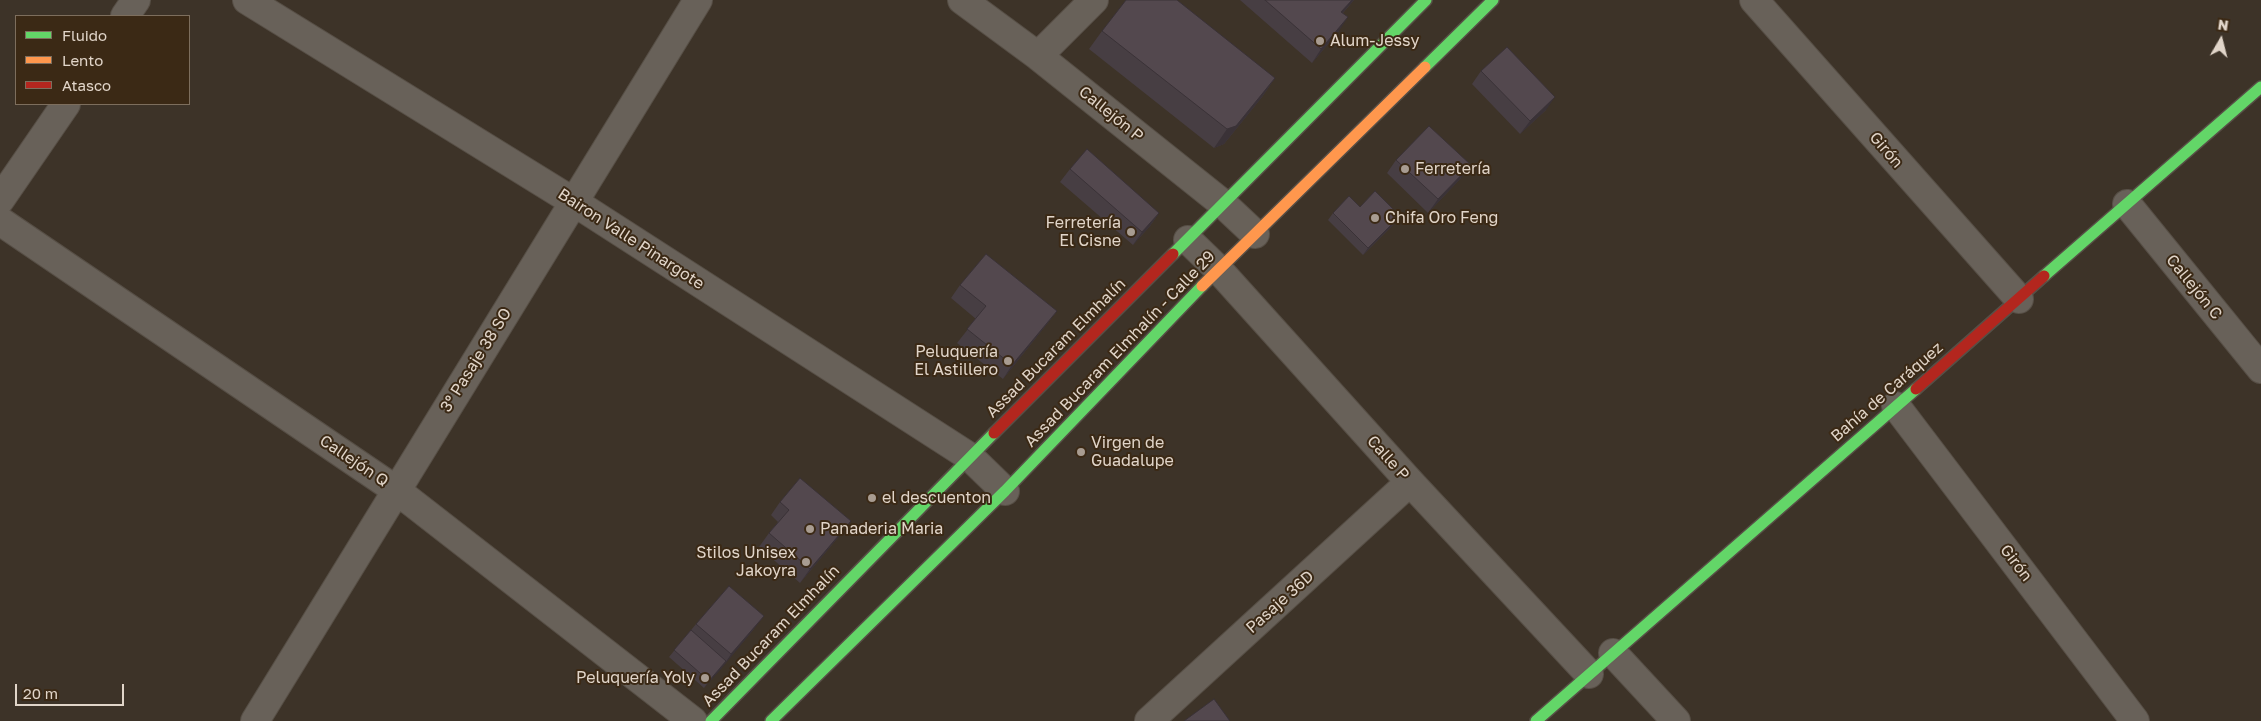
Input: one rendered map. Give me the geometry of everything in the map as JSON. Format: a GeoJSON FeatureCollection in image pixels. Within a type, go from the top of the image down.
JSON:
{"type":"FeatureCollection","features":[{"type":"Feature","properties":{"kind":"main road","name":"Assad Bucaram Elmhalín"},"geometry":{"type":"LineString","coordinates":[[711,721],[970,457],[1426,0]]}},
{"type":"Feature","properties":{"kind":"main road","name":"Assad Bucaram Elmhalín - Calle 29"},"geometry":{"type":"LineString","coordinates":[[771,721],[1005,491],[1218,269],[1493,0]]}},
{"type":"Feature","properties":{"kind":"main road","name":"Bahía de Caráquez"},"geometry":{"type":"LineString","coordinates":[[1536,721],[2261,87]]}},
{"type":"Feature","properties":{"kind":"street"},"geometry":{"type":"LineString","coordinates":[[126,15],[136,0]]}},
{"type":"Feature","properties":{"kind":"street","name":"Bairon Valle Pinargote"},"geometry":{"type":"LineString","coordinates":[[247,0],[574,202],[970,457],[1005,491]]}},
{"type":"Feature","properties":{"kind":"street","name":"3º Pasaje 38 SO"},"geometry":{"type":"LineString","coordinates":[[255,721],[698,0]]}},
{"type":"Feature","properties":{"kind":"street","name":"Callejón P"},"geometry":{"type":"LineString","coordinates":[[962,0],[1038,56],[1222,204],[1255,234]]}},
{"type":"Feature","properties":{"kind":"street"},"geometry":{"type":"LineString","coordinates":[[1038,56],[1094,0]]}},
{"type":"Feature","properties":{"kind":"street","name":"Girón"},"geometry":{"type":"LineString","coordinates":[[1754,0],[2018,299]]}},
{"type":"Feature","properties":{"kind":"street"},"geometry":{"type":"LineString","coordinates":[[0,200],[65,105]]}},
{"type":"Feature","properties":{"kind":"street","name":"Callejón C"},"geometry":{"type":"LineString","coordinates":[[2127,204],[2261,369]]}},
{"type":"Feature","properties":{"kind":"street","name":"Callejón Q"},"geometry":{"type":"LineString","coordinates":[[0,221],[396,490],[693,721]]}},
{"type":"Feature","properties":{"kind":"street","name":"Calle P"},"geometry":{"type":"LineString","coordinates":[[1188,240],[1218,269],[1410,482],[1589,674]]}},
{"type":"Feature","properties":{"kind":"street","name":"Girón"},"geometry":{"type":"LineString","coordinates":[[1896,406],[2135,721]]}},
{"type":"Feature","properties":{"kind":"street","name":"Pasaje 36D"},"geometry":{"type":"LineString","coordinates":[[1149,721],[1410,482]]}},
{"type":"Feature","properties":{"kind":"street"},"geometry":{"type":"LineString","coordinates":[[1613,654],[1676,721]]}},
{"type":"Feature","properties":{"kind":"building"},"geometry":{"type":"Polygon","coordinates":[[[1126,0],[1177,0],[1275,78],[1236,126],[1227,129],[1102,31],[1126,0]]]}},
{"type":"Feature","properties":{"kind":"building"},"geometry":{"type":"Polygon","coordinates":[[[1265,0],[1352,0],[1341,12],[1348,17],[1321,49],[1265,0]]]}},
{"type":"Feature","properties":{"kind":"building"},"geometry":{"type":"Polygon","coordinates":[[[1507,47],[1555,97],[1530,121],[1481,71],[1507,47]]]}},
{"type":"Feature","properties":{"kind":"building"},"geometry":{"type":"Polygon","coordinates":[[[1429,126],[1471,165],[1438,199],[1396,160],[1429,126]]]}},
{"type":"Feature","properties":{"kind":"building"},"geometry":{"type":"Polygon","coordinates":[[[1087,149],[1159,213],[1142,232],[1070,169],[1087,149]]]}},
{"type":"Feature","properties":{"kind":"building"},"geometry":{"type":"Polygon","coordinates":[[[1375,191],[1400,216],[1368,248],[1333,213],[1349,196],[1360,207],[1375,191]]]}},
{"type":"Feature","properties":{"kind":"building"},"geometry":{"type":"Polygon","coordinates":[[[986,254],[1057,311],[1012,365],[967,329],[986,306],[960,285],[986,254]]]}},
{"type":"Feature","properties":{"kind":"building"},"geometry":{"type":"Polygon","coordinates":[[[800,478],[851,521],[810,569],[769,533],[789,510],[780,502],[800,478]]]}},
{"type":"Feature","properties":{"kind":"building"},"geometry":{"type":"Polygon","coordinates":[[[729,586],[764,616],[731,654],[696,624],[729,586]]]}},
{"type":"Feature","properties":{"kind":"building"},"geometry":{"type":"Polygon","coordinates":[[[691,630],[726,661],[709,681],[674,650],[691,630]]]}},
{"type":"Feature","properties":{"kind":"building"},"geometry":{"type":"Polygon","coordinates":[[[1214,699],[1230,721],[1184,721],[1214,699]]]}},
{"type":"Feature","properties":{"kind":"traffic: fast"},"geometry":{"type":"LineString","coordinates":[[1173,254],[1426,0]]}},
{"type":"Feature","properties":{"kind":"traffic: fast"},"geometry":{"type":"LineString","coordinates":[[1425,67],[1493,0]]}},
{"type":"Feature","properties":{"kind":"traffic: fast"},"geometry":{"type":"LineString","coordinates":[[2044,276],[2261,87]]}},
{"type":"Feature","properties":{"kind":"traffic: fast"},"geometry":{"type":"LineString","coordinates":[[771,721],[1005,491],[1202,286]]}},
{"type":"Feature","properties":{"kind":"traffic: fast"},"geometry":{"type":"LineString","coordinates":[[1536,721],[1916,389]]}},
{"type":"Feature","properties":{"kind":"traffic: fast"},"geometry":{"type":"LineString","coordinates":[[711,721],[994,433]]}},
{"type":"Feature","properties":{"kind":"traffic: slow"},"geometry":{"type":"LineString","coordinates":[[1202,286],[1425,67]]}},
{"type":"Feature","properties":{"kind":"traffic: jam"},"geometry":{"type":"LineString","coordinates":[[994,433],[1173,254]]}},
{"type":"Feature","properties":{"kind":"traffic: jam"},"geometry":{"type":"LineString","coordinates":[[1916,389],[2044,276]]}},
{"type":"Feature","properties":{"kind":"place","name":"Alum-Jessy"},"geometry":{"type":"Point","coordinates":[1320,41]}},
{"type":"Feature","properties":{"kind":"place","name":"Ferretería"},"geometry":{"type":"Point","coordinates":[1405,169]}},
{"type":"Feature","properties":{"kind":"place","name":"Chifa Oro Feng"},"geometry":{"type":"Point","coordinates":[1375,218]}},
{"type":"Feature","properties":{"kind":"place","name":"Ferretería El Cisne"},"geometry":{"type":"Point","coordinates":[1131,232]}},
{"type":"Feature","properties":{"kind":"place","name":"Peluquería El Astillero"},"geometry":{"type":"Point","coordinates":[1008,361]}},
{"type":"Feature","properties":{"kind":"place","name":"Virgen de Guadalupe"},"geometry":{"type":"Point","coordinates":[1081,452]}},
{"type":"Feature","properties":{"kind":"place","name":"el descuenton"},"geometry":{"type":"Point","coordinates":[872,498]}},
{"type":"Feature","properties":{"kind":"place","name":"Panaderia Maria"},"geometry":{"type":"Point","coordinates":[810,529]}},
{"type":"Feature","properties":{"kind":"place","name":"Stilos Unisex Jakoyra"},"geometry":{"type":"Point","coordinates":[806,562]}},
{"type":"Feature","properties":{"kind":"place","name":"Peluquería Yoly"},"geometry":{"type":"Point","coordinates":[705,678]}}]}
